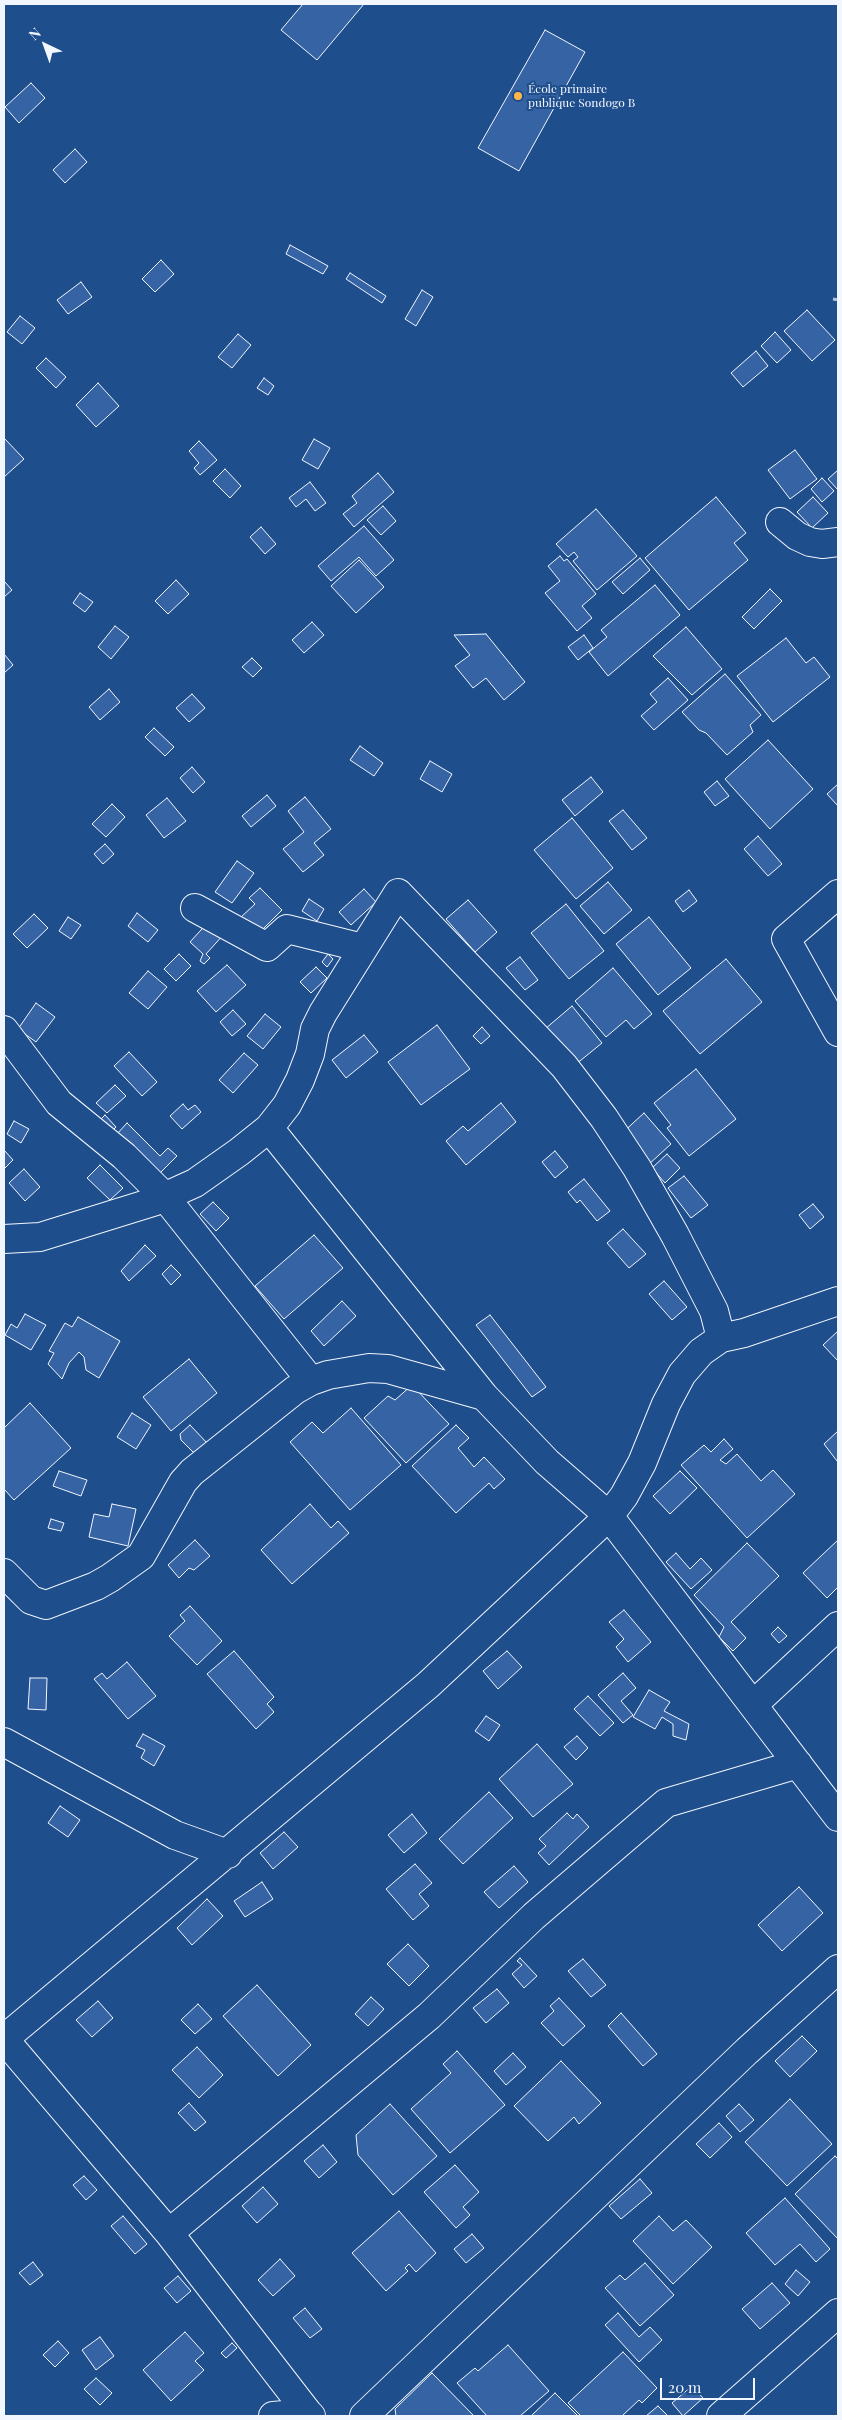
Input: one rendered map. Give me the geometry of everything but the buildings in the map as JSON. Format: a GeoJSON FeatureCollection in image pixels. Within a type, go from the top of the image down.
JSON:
{"type":"FeatureCollection","features":[{"type":"Feature","properties":{"kind":"street"},"geometry":{"type":"LineString","coordinates":[[780,522],[797,536],[810,542],[822,544],[838,542]]}},
{"type":"Feature","properties":{"kind":"street"},"geometry":{"type":"LineString","coordinates":[[4,1239],[40,1236],[109,1217],[164,1197],[195,1182],[240,1152],[269,1128],[287,1105],[300,1080],[310,1054],[314,1029],[398,893],[564,1066],[604,1118],[637,1168],[714,1310],[721,1338]]}},
{"type":"Feature","properties":{"kind":"street"},"geometry":{"type":"LineString","coordinates":[[838,894],[786,939],[838,1032]]}},
{"type":"Feature","properties":{"kind":"street"},"geometry":{"type":"LineString","coordinates":[[195,908],[267,947],[287,929],[363,948]]}},
{"type":"Feature","properties":{"kind":"street"},"geometry":{"type":"LineString","coordinates":[[4,1030],[59,1103],[124,1156],[164,1197],[311,1381]]}},
{"type":"Feature","properties":{"kind":"street"},"geometry":{"type":"LineString","coordinates":[[269,1128],[484,1396],[547,1462],[609,1516],[754,1704],[838,1817]]}},
{"type":"Feature","properties":{"kind":"street"},"geometry":{"type":"LineString","coordinates":[[309,2414],[169,2233],[4,2039],[96,1960],[228,1854],[428,1686],[609,1516],[642,1463],[666,1404],[682,1374],[701,1352],[721,1338],[744,1334],[838,1301]]}},
{"type":"Feature","properties":{"kind":"street"},"geometry":{"type":"LineString","coordinates":[[4,1573],[31,1600],[46,1605],[96,1586],[110,1578],[141,1556],[183,1482],[192,1472],[295,1390],[328,1374],[369,1368],[388,1369],[484,1396]]}},
{"type":"Feature","properties":{"kind":"street"},"geometry":{"type":"LineString","coordinates":[[754,1704],[838,1626]]}},
{"type":"Feature","properties":{"kind":"street"},"geometry":{"type":"LineString","coordinates":[[4,1742],[175,1835],[228,1854]]}},
{"type":"Feature","properties":{"kind":"street"},"geometry":{"type":"LineString","coordinates":[[169,2233],[429,2016],[534,1916],[666,1803],[798,1764]]}},
{"type":"Feature","properties":{"kind":"street"},"geometry":{"type":"LineString","coordinates":[[364,2416],[747,2051],[838,1969]]}},
{"type":"Feature","properties":{"kind":"street"},"geometry":{"type":"LineString","coordinates":[[721,2416],[838,2313]]}},
{"type":"Feature","properties":{"kind":"street"},"geometry":{"type":"LineString","coordinates":[[274,2416],[309,2414]]}},
{"type":"Feature","properties":{"kind":"path"},"geometry":{"type":"LineString","coordinates":[[833,299],[838,300]]}},
{"type":"Feature","properties":{"kind":"place","name":"École primaire publique Sondogo B"},"geometry":{"type":"Point","coordinates":[518,96]}}]}
